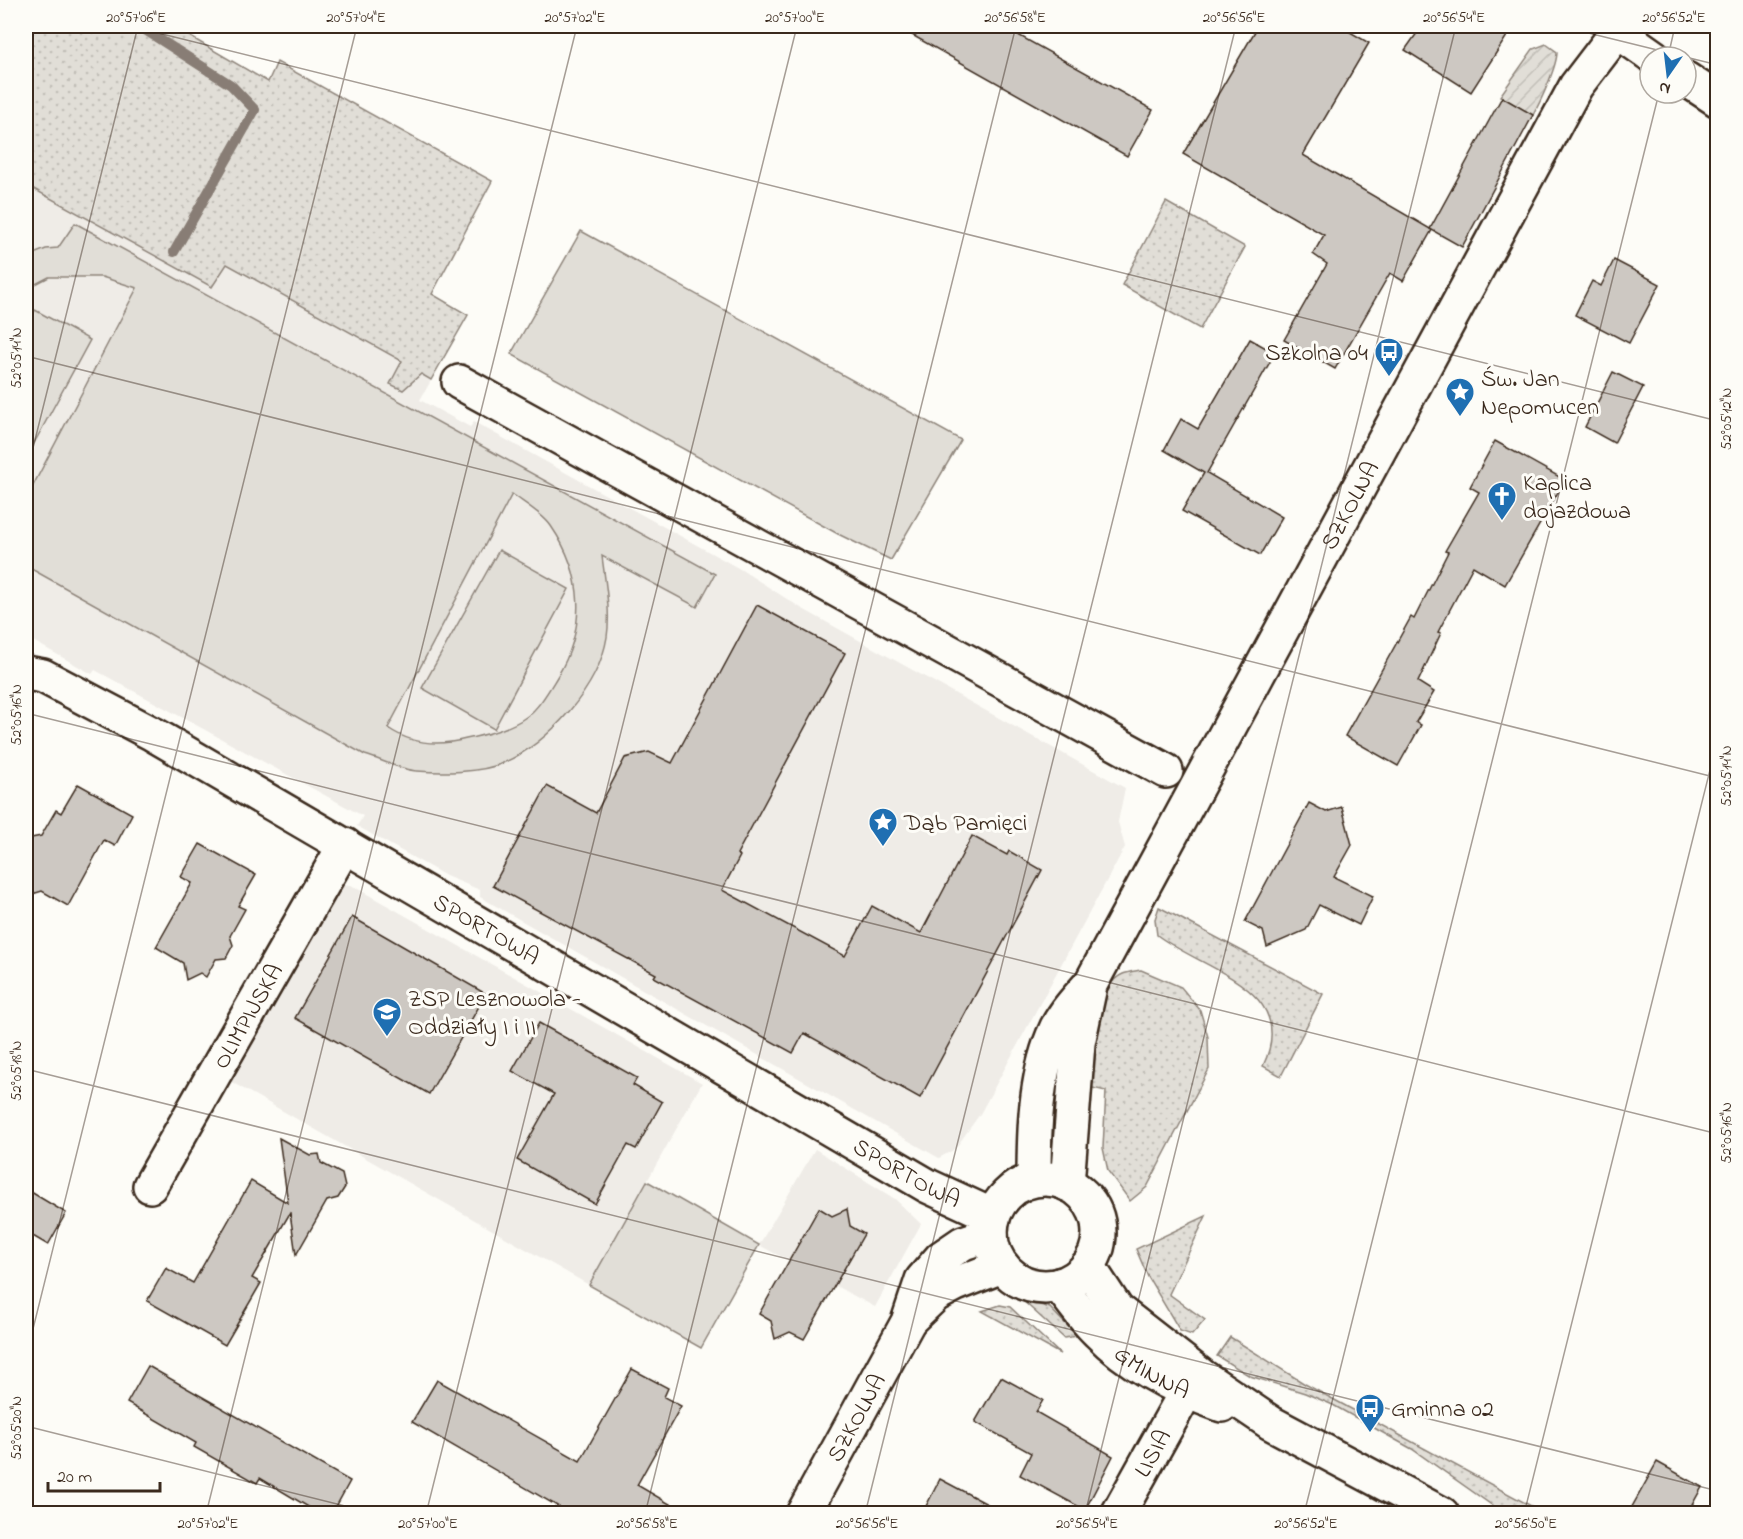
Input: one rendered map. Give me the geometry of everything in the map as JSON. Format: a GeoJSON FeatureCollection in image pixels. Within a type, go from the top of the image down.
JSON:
{"type":"FeatureCollection","features":[{"type":"Feature","properties":{"kind":"street"},"geometry":{"type":"LineString","coordinates":[[1614,28],[1638,45]]}},
{"type":"Feature","properties":{"kind":"street","name":"SZKOLNA"},"geometry":{"type":"LineString","coordinates":[[1034,1179],[1036,1102],[1052,1036],[1065,1012],[1091,983],[1576,86],[1614,28]]}},
{"type":"Feature","properties":{"kind":"street"},"geometry":{"type":"LineString","coordinates":[[1698,87],[1718,100]]}},
{"type":"Feature","properties":{"kind":"street"},"geometry":{"type":"LineString","coordinates":[[459,382],[1166,771]]}},
{"type":"Feature","properties":{"kind":"street","name":"SPORTOWA"},"geometry":{"type":"LineString","coordinates":[[34,675],[153,734],[992,1225]]}},
{"type":"Feature","properties":{"kind":"street","name":"OLIMPIJSKA"},"geometry":{"type":"LineString","coordinates":[[150,1186],[345,845]]}},
{"type":"Feature","properties":{"kind":"street","name":"SZKOLNA"},"geometry":{"type":"LineString","coordinates":[[1067,1184],[1078,1043],[1091,983]]}},
{"type":"Feature","properties":{"kind":"street"},"geometry":{"type":"LineString","coordinates":[[1034,1179],[1057,1180],[1067,1184],[1089,1201],[1097,1218],[1097,1247],[1088,1266],[1074,1278],[1059,1285],[1039,1286],[1023,1282],[1002,1266],[993,1250],[992,1225],[1006,1195],[1024,1182],[1034,1179]]}},
{"type":"Feature","properties":{"kind":"street","name":"SZKOLNA"},"geometry":{"type":"LineString","coordinates":[[803,1514],[908,1322],[922,1280],[942,1258],[992,1225]]}},
{"type":"Feature","properties":{"kind":"street","name":"SZKOLNA"},"geometry":{"type":"LineString","coordinates":[[908,1322],[935,1295],[1002,1266]]}},
{"type":"Feature","properties":{"kind":"street","name":"GMINNA"},"geometry":{"type":"LineString","coordinates":[[1088,1266],[1117,1310],[1203,1377],[1271,1423],[1442,1514]]}},
{"type":"Feature","properties":{"kind":"street","name":"GMINNA"},"geometry":{"type":"LineString","coordinates":[[1059,1285],[1096,1331],[1119,1352],[1186,1392],[1271,1423]]}},
{"type":"Feature","properties":{"kind":"street","name":"LISIA"},"geometry":{"type":"LineString","coordinates":[[1118,1514],[1186,1392]]}},
{"type":"Feature","properties":{"kind":"shaded area"},"geometry":{"type":"Polygon","coordinates":[[[26,26],[172,26],[268,82],[277,62],[492,181],[432,294],[468,315],[431,380],[421,374],[403,390],[390,384],[402,361],[227,264],[212,287],[32,188],[26,199],[26,26]]]}},
{"type":"Feature","properties":{"kind":"shaded area"},"geometry":{"type":"Polygon","coordinates":[[[1546,44],[1557,52],[1556,58],[1548,84],[1533,115],[1500,96],[1533,49],[1546,44]]]}},
{"type":"Feature","properties":{"kind":"shaded area"},"geometry":{"type":"Polygon","coordinates":[[[32,187],[229,195],[461,328],[420,400],[470,427],[474,422],[740,569],[801,608],[1125,788],[1118,822],[1125,847],[980,1114],[955,1149],[939,1158],[480,897],[480,890],[446,876],[357,826],[363,816],[95,670],[92,674],[26,637],[26,199],[32,187]]]}},
{"type":"Feature","properties":{"kind":"shaded area"},"geometry":{"type":"Polygon","coordinates":[[[1166,202],[1245,247],[1200,329],[1122,285],[1166,202]]]}},
{"type":"Feature","properties":{"kind":"shaded area"},"geometry":{"type":"Polygon","coordinates":[[[75,223],[715,574],[697,607],[602,556],[608,627],[602,656],[594,675],[583,694],[554,728],[538,742],[503,763],[484,769],[427,772],[405,769],[365,755],[26,566],[26,499],[137,288],[102,277],[49,277],[26,289],[26,257],[46,249],[58,248],[75,223]],[[512,494],[388,728],[397,733],[416,740],[436,743],[481,736],[513,725],[531,713],[539,704],[567,658],[577,620],[578,601],[570,563],[562,544],[548,522],[512,494]]]}},
{"type":"Feature","properties":{"kind":"shaded area"},"geometry":{"type":"Polygon","coordinates":[[[581,231],[961,440],[891,560],[838,534],[511,354],[581,231]]]}},
{"type":"Feature","properties":{"kind":"shaded area"},"geometry":{"type":"Polygon","coordinates":[[[35,310],[90,340],[26,458],[26,328],[35,310]]]}},
{"type":"Feature","properties":{"kind":"shaded area"},"geometry":{"type":"Polygon","coordinates":[[[499,550],[569,589],[494,729],[422,688],[499,550]]]}},
{"type":"Feature","properties":{"kind":"shaded area"},"geometry":{"type":"Polygon","coordinates":[[[351,885],[702,1083],[589,1285],[228,1080],[337,887],[351,885]]]}},
{"type":"Feature","properties":{"kind":"shaded area"},"geometry":{"type":"Polygon","coordinates":[[[1159,907],[1323,994],[1281,1076],[1263,1066],[1271,1039],[1269,1018],[1258,1000],[1242,985],[1157,935],[1155,919],[1159,907]]]}},
{"type":"Feature","properties":{"kind":"shaded area"},"geometry":{"type":"Polygon","coordinates":[[[1141,970],[1181,987],[1200,1010],[1208,1037],[1209,1069],[1147,1187],[1130,1201],[1108,1171],[1103,1148],[1106,1091],[1088,1087],[1095,1024],[1105,993],[1113,981],[1123,974],[1141,970]]]}},
{"type":"Feature","properties":{"kind":"shaded area"},"geometry":{"type":"Polygon","coordinates":[[[815,1149],[895,1199],[921,1224],[875,1307],[759,1245],[815,1149]]]}},
{"type":"Feature","properties":{"kind":"shaded area"},"geometry":{"type":"Polygon","coordinates":[[[647,1181],[759,1245],[701,1348],[589,1285],[647,1181]]]}},
{"type":"Feature","properties":{"kind":"shaded area"},"geometry":{"type":"Polygon","coordinates":[[[1206,1216],[1169,1294],[1205,1320],[1192,1335],[1180,1331],[1148,1277],[1136,1249],[1206,1216]]]}},
{"type":"Feature","properties":{"kind":"shaded area"},"geometry":{"type":"Polygon","coordinates":[[[1021,1299],[1050,1308],[1077,1336],[1064,1338],[1021,1299]]]}},
{"type":"Feature","properties":{"kind":"shaded area"},"geometry":{"type":"Polygon","coordinates":[[[1000,1305],[1010,1307],[1060,1354],[982,1311],[1000,1305]]]}},
{"type":"Feature","properties":{"kind":"shaded area"},"geometry":{"type":"Polygon","coordinates":[[[1230,1337],[1305,1384],[1544,1513],[1503,1513],[1412,1449],[1333,1405],[1305,1393],[1250,1376],[1217,1356],[1230,1337]]]}},
{"type":"Feature","properties":{"kind":"building"},"geometry":{"type":"Polygon","coordinates":[[[896,26],[1002,26],[1153,110],[1127,156],[896,26]]]}},
{"type":"Feature","properties":{"kind":"building"},"geometry":{"type":"Polygon","coordinates":[[[1258,26],[1340,26],[1369,43],[1303,155],[1432,230],[1403,281],[1390,273],[1335,369],[1284,340],[1327,264],[1313,254],[1324,235],[1183,154],[1258,26]]]}},
{"type":"Feature","properties":{"kind":"building"},"geometry":{"type":"Polygon","coordinates":[[[1422,26],[1491,26],[1507,36],[1471,92],[1405,50],[1422,26]]]}},
{"type":"Feature","properties":{"kind":"building"},"geometry":{"type":"Polygon","coordinates":[[[1502,97],[1533,115],[1462,247],[1430,229],[1502,97]]]}},
{"type":"Feature","properties":{"kind":"building"},"geometry":{"type":"Polygon","coordinates":[[[1614,260],[1660,284],[1629,343],[1575,315],[1592,281],[1601,286],[1614,260]]]}},
{"type":"Feature","properties":{"kind":"building"},"geometry":{"type":"Polygon","coordinates":[[[1250,339],[1275,353],[1207,473],[1282,517],[1260,555],[1182,511],[1204,473],[1164,450],[1181,419],[1198,429],[1250,339]]]}},
{"type":"Feature","properties":{"kind":"building"},"geometry":{"type":"Polygon","coordinates":[[[1613,372],[1643,387],[1614,443],[1585,427],[1613,372]]]}},
{"type":"Feature","properties":{"kind":"building"},"geometry":{"type":"Polygon","coordinates":[[[1495,441],[1565,480],[1505,585],[1473,566],[1438,632],[1441,633],[1418,682],[1434,692],[1416,722],[1421,725],[1398,766],[1345,736],[1411,617],[1414,619],[1448,552],[1445,551],[1479,492],[1470,487],[1495,441]]]}},
{"type":"Feature","properties":{"kind":"building"},"geometry":{"type":"Polygon","coordinates":[[[757,605],[845,653],[737,854],[740,856],[722,890],[845,956],[872,906],[921,933],[972,836],[1007,855],[1009,851],[1042,870],[920,1098],[804,1033],[793,1053],[654,977],[656,974],[493,886],[547,786],[596,813],[625,758],[649,752],[672,763],[757,605]]]}},
{"type":"Feature","properties":{"kind":"building"},"geometry":{"type":"Polygon","coordinates":[[[78,784],[132,814],[115,846],[104,840],[68,906],[42,891],[26,896],[26,839],[41,836],[56,810],[61,813],[78,784]]]}},
{"type":"Feature","properties":{"kind":"building"},"geometry":{"type":"Polygon","coordinates":[[[1309,803],[1326,812],[1342,807],[1352,845],[1334,877],[1373,896],[1359,925],[1319,905],[1306,930],[1267,947],[1263,931],[1245,922],[1309,803]]]}},
{"type":"Feature","properties":{"kind":"building"},"geometry":{"type":"Polygon","coordinates":[[[200,844],[256,875],[238,906],[245,909],[230,936],[233,945],[226,958],[216,959],[206,977],[200,973],[186,980],[183,963],[156,947],[192,883],[181,877],[200,844]]]}},
{"type":"Feature","properties":{"kind":"building"},"geometry":{"type":"Polygon","coordinates":[[[352,917],[486,994],[429,1094],[295,1018],[352,917]]]}},
{"type":"Feature","properties":{"kind":"building"},"geometry":{"type":"Polygon","coordinates":[[[539,1023],[637,1078],[633,1085],[662,1102],[636,1149],[628,1145],[595,1204],[517,1160],[554,1094],[512,1071],[539,1023]]]}},
{"type":"Feature","properties":{"kind":"building"},"geometry":{"type":"Polygon","coordinates":[[[279,1138],[310,1155],[319,1154],[321,1163],[342,1174],[345,1187],[338,1198],[327,1201],[296,1255],[290,1213],[252,1278],[261,1283],[225,1345],[147,1301],[166,1268],[193,1283],[251,1181],[288,1203],[279,1138]]]}},
{"type":"Feature","properties":{"kind":"building"},"geometry":{"type":"Polygon","coordinates":[[[26,1189],[66,1213],[48,1245],[26,1232],[26,1189]]]}},
{"type":"Feature","properties":{"kind":"building"},"geometry":{"type":"Polygon","coordinates":[[[819,1208],[832,1216],[847,1209],[850,1226],[864,1234],[804,1339],[790,1332],[775,1339],[771,1321],[759,1314],[819,1208]]]}},
{"type":"Feature","properties":{"kind":"building"},"geometry":{"type":"Polygon","coordinates":[[[148,1366],[350,1481],[332,1514],[320,1514],[260,1478],[257,1483],[194,1447],[196,1443],[127,1403],[148,1366]]]}},
{"type":"Feature","properties":{"kind":"building"},"geometry":{"type":"Polygon","coordinates":[[[632,1369],[668,1388],[664,1397],[681,1406],[637,1485],[687,1514],[571,1514],[412,1422],[437,1380],[580,1461],[632,1369]]]}},
{"type":"Feature","properties":{"kind":"building"},"geometry":{"type":"Polygon","coordinates":[[[1001,1377],[1043,1400],[1036,1412],[1113,1456],[1085,1510],[1020,1475],[1031,1453],[975,1422],[1001,1377]]]}},
{"type":"Feature","properties":{"kind":"building"},"geometry":{"type":"Polygon","coordinates":[[[1657,1462],[1702,1487],[1687,1514],[1628,1514],[1657,1462]]]}},
{"type":"Feature","properties":{"kind":"building"},"geometry":{"type":"Polygon","coordinates":[[[940,1479],[1006,1514],[922,1514],[940,1479]]]}},
{"type":"Feature","properties":{"kind":"waterway"},"geometry":{"type":"LineString","coordinates":[[139,26],[231,85],[255,110],[174,252]]}},
{"type":"Feature","properties":{"kind":"place","name":"Szkolna 04"},"geometry":{"type":"Point","coordinates":[1389,378]}},
{"type":"Feature","properties":{"kind":"place","name":"Św. Jan Nepomucen"},"geometry":{"type":"Point","coordinates":[1460,418]}},
{"type":"Feature","properties":{"kind":"place","name":"Kaplica dojazdowa"},"geometry":{"type":"Point","coordinates":[1502,522]}},
{"type":"Feature","properties":{"kind":"place","name":"Dąb Pamięci"},"geometry":{"type":"Point","coordinates":[883,848]}},
{"type":"Feature","properties":{"kind":"place","name":"ZSP Lesznowola - Oddziały I i II"},"geometry":{"type":"Point","coordinates":[387,1038]}},
{"type":"Feature","properties":{"kind":"place","name":"Gminna 02"},"geometry":{"type":"Point","coordinates":[1370,1434]}}]}
